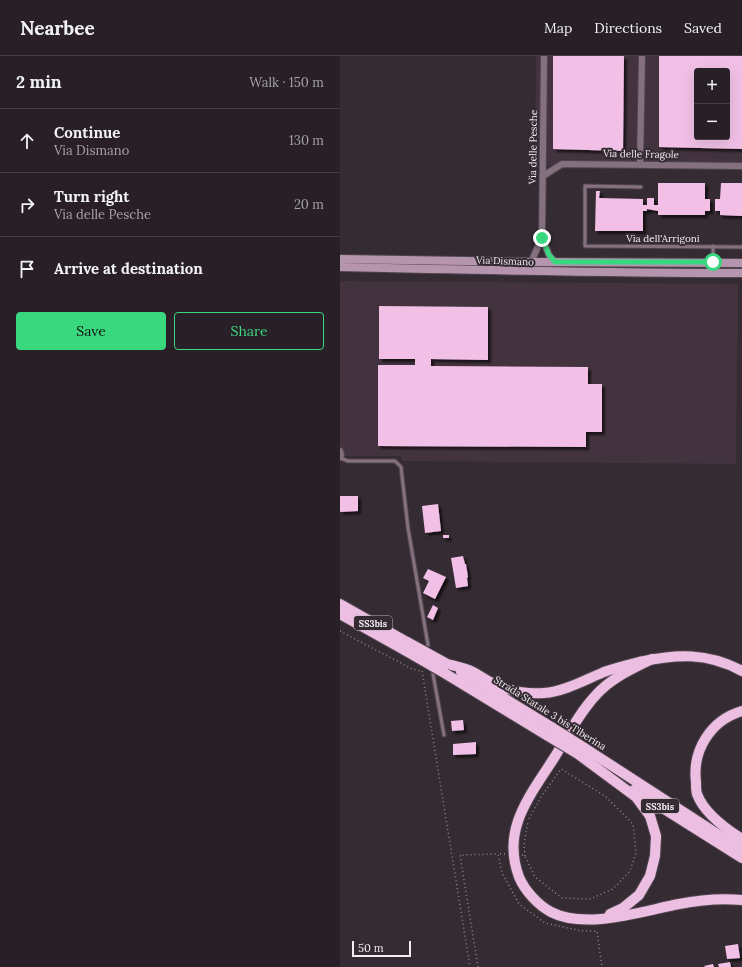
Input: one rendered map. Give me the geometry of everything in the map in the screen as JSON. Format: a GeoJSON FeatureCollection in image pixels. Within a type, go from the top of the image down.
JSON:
{"type":"FeatureCollection","features":[{"type":"Feature","properties":{"kind":"highway","name":"Strada Statale 3 bis Tiberina"},"geometry":{"type":"LineString","coordinates":[[340,604],[407,646],[581,750],[742,850]]}},
{"type":"Feature","properties":{"kind":"highway","name":"Strada Statale 3 bis Tiberina"},"geometry":{"type":"LineString","coordinates":[[340,614],[407,646]]}},
{"type":"Feature","properties":{"kind":"highway"},"geometry":{"type":"LineString","coordinates":[[447,669],[472,671],[496,685],[514,691],[546,693],[575,685],[605,672],[652,659],[680,655],[701,657],[720,662],[742,671]]}},
{"type":"Feature","properties":{"kind":"highway"},"geometry":{"type":"LineString","coordinates":[[652,659],[627,671],[610,682],[596,694],[582,712],[524,806],[516,826],[513,845],[514,865],[522,883],[534,900],[551,912],[573,919],[597,919],[687,903],[713,900],[742,900]]}},
{"type":"Feature","properties":{"kind":"highway"},"geometry":{"type":"LineString","coordinates":[[742,711],[719,722],[707,734],[698,753],[695,774],[697,794],[708,812],[730,832],[742,840]]}},
{"type":"Feature","properties":{"kind":"highway","name":"Strada Statale 3 bis Tiberina"},"geometry":{"type":"LineString","coordinates":[[581,750],[742,858]]}},
{"type":"Feature","properties":{"kind":"highway"},"geometry":{"type":"LineString","coordinates":[[581,750],[636,797],[650,816],[656,836],[656,856],[650,876],[639,895],[623,908],[597,919]]}},
{"type":"Feature","properties":{"kind":"main road","name":"Via Dismano"},"geometry":{"type":"LineString","coordinates":[[340,259],[530,262],[742,262]]}},
{"type":"Feature","properties":{"kind":"main road","name":"Via Dismano"},"geometry":{"type":"LineString","coordinates":[[340,266],[541,272],[742,273]]}},
{"type":"Feature","properties":{"kind":"street","name":"Via delle Pesche"},"geometry":{"type":"LineString","coordinates":[[544,56],[542,238],[549,255],[555,262]]}},
{"type":"Feature","properties":{"kind":"street"},"geometry":{"type":"LineString","coordinates":[[640,164],[642,56]]}},
{"type":"Feature","properties":{"kind":"street","name":"Via delle Fragole"},"geometry":{"type":"LineString","coordinates":[[543,176],[562,164],[742,166]]}},
{"type":"Feature","properties":{"kind":"street","name":"Via delle Pesche"},"geometry":{"type":"LineString","coordinates":[[530,262],[542,238]]}},
{"type":"Feature","properties":{"kind":"street"},"geometry":{"type":"LineString","coordinates":[[340,451],[340,458]]}},
{"type":"Feature","properties":{"kind":"lane","name":"Via dell'Arrigoni"},"geometry":{"type":"LineString","coordinates":[[641,187],[585,186],[585,246],[742,246]]}},
{"type":"Feature","properties":{"kind":"lane"},"geometry":{"type":"LineString","coordinates":[[713,246],[713,273]]}},
{"type":"Feature","properties":{"kind":"lane"},"geometry":{"type":"LineString","coordinates":[[340,458],[348,461],[395,461],[401,467],[408,528],[428,645]]}},
{"type":"Feature","properties":{"kind":"lane"},"geometry":{"type":"LineString","coordinates":[[433,674],[444,735]]}},
{"type":"Feature","properties":{"kind":"path"},"geometry":{"type":"LineString","coordinates":[[340,631],[412,668],[433,674]]}},
{"type":"Feature","properties":{"kind":"path"},"geometry":{"type":"LineString","coordinates":[[422,671],[470,967]]}},
{"type":"Feature","properties":{"kind":"path"},"geometry":{"type":"LineString","coordinates":[[561,769],[605,796],[633,824],[636,853],[630,871],[613,889],[590,899],[562,898],[535,877],[525,856],[524,844],[528,821],[541,797],[561,769]]}},
{"type":"Feature","properties":{"kind":"path"},"geometry":{"type":"LineString","coordinates":[[478,967],[460,855],[498,854]]}},
{"type":"Feature","properties":{"kind":"path"},"geometry":{"type":"LineString","coordinates":[[514,854],[525,856]]}},
{"type":"Feature","properties":{"kind":"shaded area"},"geometry":{"type":"Polygon","coordinates":[[[536,56],[742,56],[742,167],[535,166],[536,56]]]}},
{"type":"Feature","properties":{"kind":"shaded area"},"geometry":{"type":"Polygon","coordinates":[[[340,281],[738,284],[736,464],[402,461],[401,456],[340,456],[340,281]]]}},
{"type":"Feature","properties":{"kind":"building"},"geometry":{"type":"Polygon","coordinates":[[[553,56],[624,56],[623,151],[553,149],[553,56]]]}},
{"type":"Feature","properties":{"kind":"building"},"geometry":{"type":"Polygon","coordinates":[[[659,56],[742,56],[742,149],[659,147],[659,56]]]}},
{"type":"Feature","properties":{"kind":"building"},"geometry":{"type":"Polygon","coordinates":[[[658,183],[705,183],[705,199],[710,199],[710,211],[705,211],[705,215],[658,215],[658,211],[647,209],[647,211],[643,211],[643,231],[595,231],[596,191],[600,191],[599,198],[643,199],[643,205],[647,205],[647,198],[654,198],[654,205],[658,205],[658,183]]]}},
{"type":"Feature","properties":{"kind":"building"},"geometry":{"type":"Polygon","coordinates":[[[721,183],[742,183],[742,216],[720,215],[720,211],[715,211],[715,199],[720,199],[721,183]]]}},
{"type":"Feature","properties":{"kind":"building"},"geometry":{"type":"Polygon","coordinates":[[[379,306],[488,307],[488,360],[431,359],[431,366],[588,367],[588,384],[602,384],[602,432],[586,432],[586,447],[378,446],[378,365],[415,365],[415,359],[379,359],[379,306]]]}},
{"type":"Feature","properties":{"kind":"building"},"geometry":{"type":"Polygon","coordinates":[[[340,496],[358,496],[358,511],[340,512],[340,496]]]}},
{"type":"Feature","properties":{"kind":"building"},"geometry":{"type":"Polygon","coordinates":[[[438,504],[441,531],[425,533],[422,506],[438,504]]]}},
{"type":"Feature","properties":{"kind":"building"},"geometry":{"type":"Polygon","coordinates":[[[443,535],[449,535],[449,538],[443,538],[443,535]]]}},
{"type":"Feature","properties":{"kind":"building"},"geometry":{"type":"Polygon","coordinates":[[[463,556],[466,564],[468,586],[456,588],[451,558],[463,556]]]}},
{"type":"Feature","properties":{"kind":"building"},"geometry":{"type":"Polygon","coordinates":[[[428,569],[446,577],[435,599],[423,593],[429,581],[423,578],[428,569]]]}},
{"type":"Feature","properties":{"kind":"building"},"geometry":{"type":"Polygon","coordinates":[[[433,605],[438,608],[433,620],[427,617],[433,605]]]}},
{"type":"Feature","properties":{"kind":"building"},"geometry":{"type":"Polygon","coordinates":[[[463,720],[464,730],[452,731],[451,721],[463,720]]]}},
{"type":"Feature","properties":{"kind":"building"},"geometry":{"type":"Polygon","coordinates":[[[476,742],[476,754],[453,755],[453,744],[476,742]]]}},
{"type":"Feature","properties":{"kind":"building"},"geometry":{"type":"Polygon","coordinates":[[[738,944],[740,958],[727,959],[725,946],[738,944]]]}},
{"type":"Feature","properties":{"kind":"building"},"geometry":{"type":"Polygon","coordinates":[[[730,962],[731,967],[719,967],[718,964],[730,962]]]}},
{"type":"Feature","properties":{"kind":"building"},"geometry":{"type":"Polygon","coordinates":[[[713,964],[714,967],[704,966],[713,964]]]}},
{"type":"Feature","properties":{"kind":"route"},"geometry":{"type":"LineString","coordinates":[[542,238],[549,255],[555,262],[713,262]]}}]}
